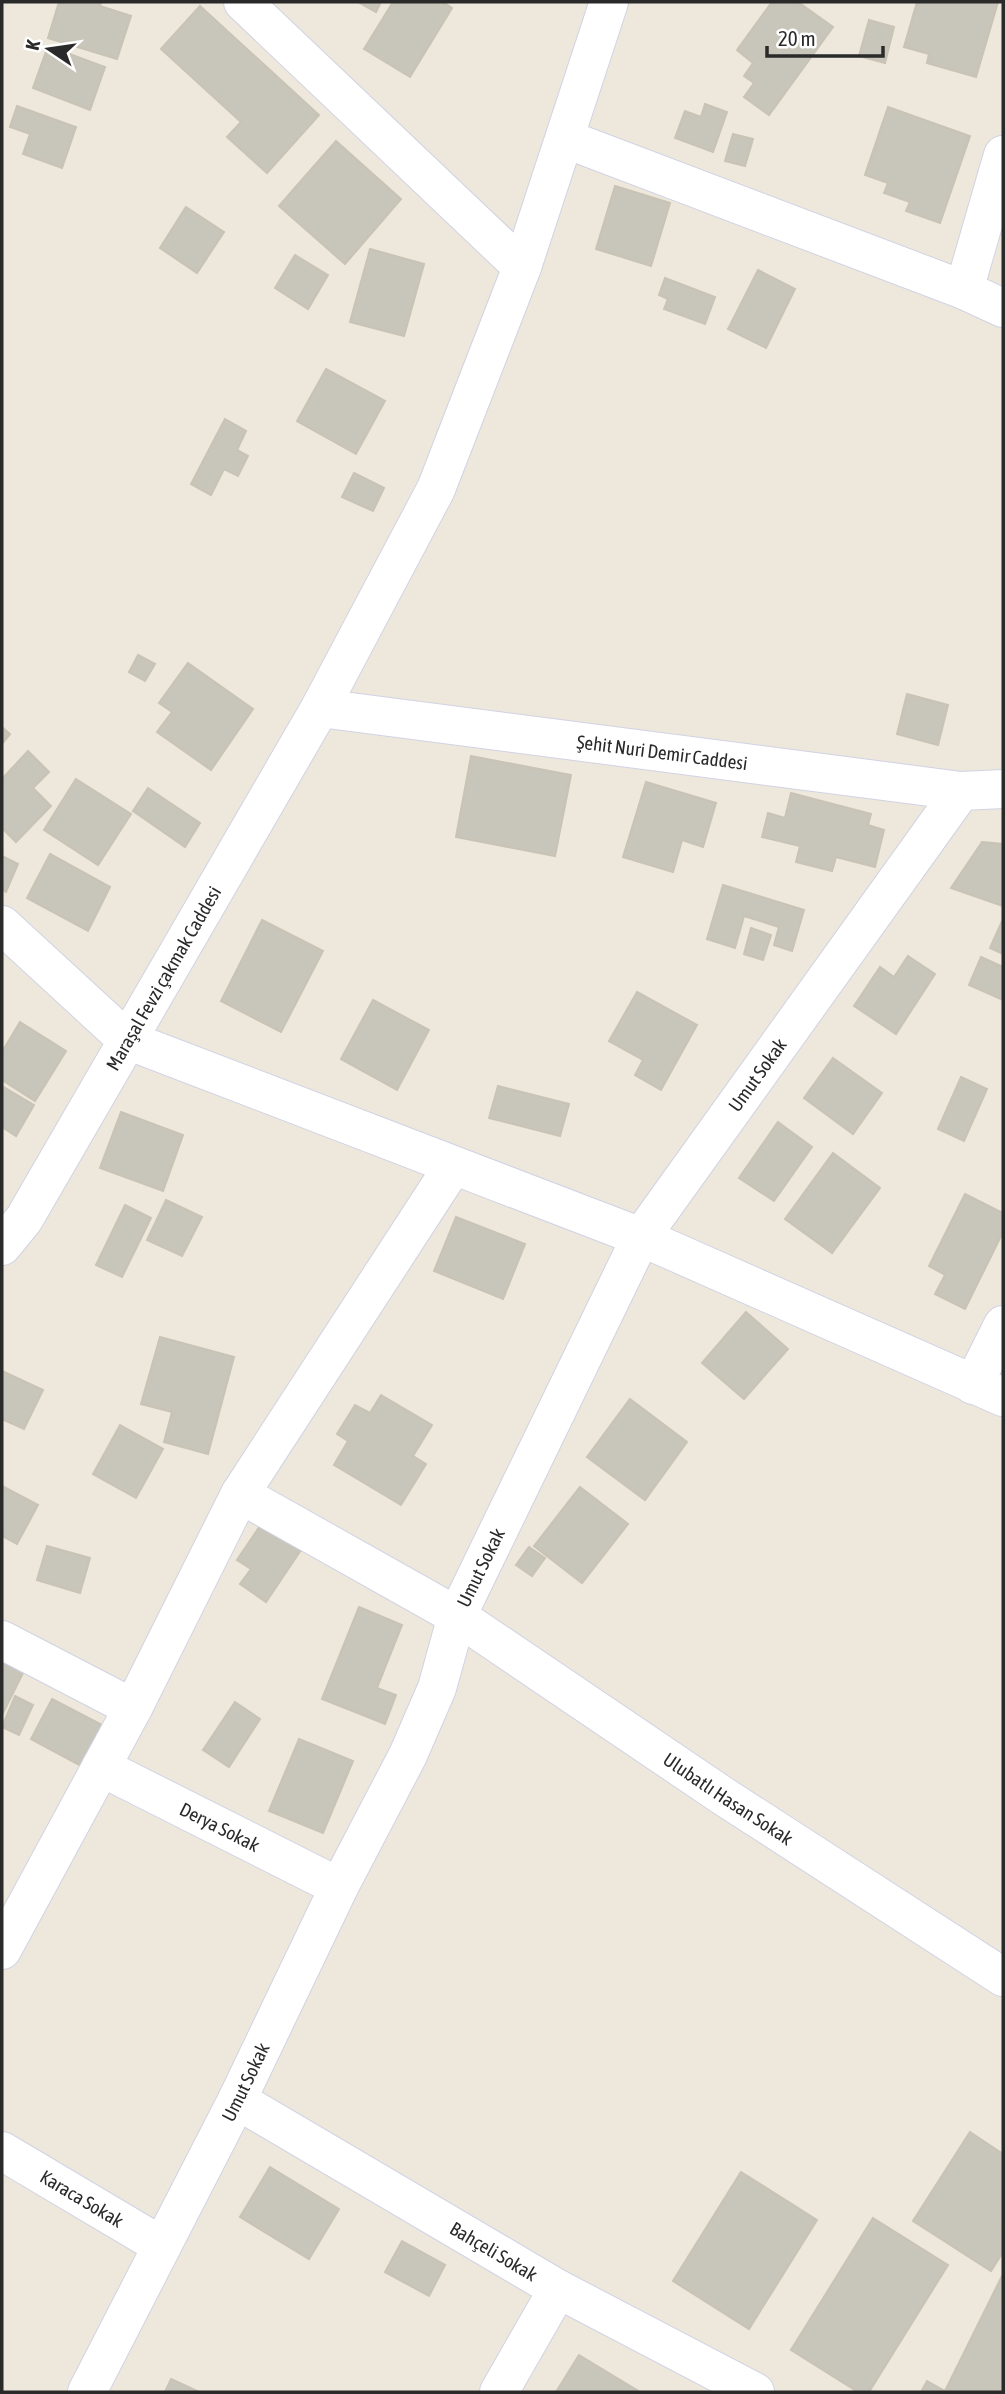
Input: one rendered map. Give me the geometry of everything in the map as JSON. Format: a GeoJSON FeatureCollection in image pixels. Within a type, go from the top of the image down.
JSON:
{"type":"FeatureCollection","features":[{"type":"Feature","properties":{"kind":"street"},"geometry":{"type":"LineString","coordinates":[[243,2],[522,267]]}},
{"type":"Feature","properties":{"kind":"street","name":"Maraşal Fevzi çakmak Caddesi"},"geometry":{"type":"LineString","coordinates":[[2,1246],[24,1219],[320,708],[436,489],[522,267],[609,2]]}},
{"type":"Feature","properties":{"kind":"street"},"geometry":{"type":"LineString","coordinates":[[566,139],[964,290],[1003,308]]}},
{"type":"Feature","properties":{"kind":"street"},"geometry":{"type":"LineString","coordinates":[[964,290],[1003,155]]}},
{"type":"Feature","properties":{"kind":"street","name":"Şehit Nuri Demir Caddesi"},"geometry":{"type":"LineString","coordinates":[[320,708],[961,791],[1003,789]]}},
{"type":"Feature","properties":{"kind":"street","name":"Umut Sokak"},"geometry":{"type":"LineString","coordinates":[[88,2392],[237,2100],[339,1887],[408,1755],[437,1688],[457,1616],[641,1237],[961,791]]}},
{"type":"Feature","properties":{"kind":"street"},"geometry":{"type":"LineString","coordinates":[[2,925],[127,1040],[641,1237],[988,1391],[1003,1325]]}},
{"type":"Feature","properties":{"kind":"street"},"geometry":{"type":"LineString","coordinates":[[2,1950],[133,1708],[240,1494],[453,1167]]}},
{"type":"Feature","properties":{"kind":"street","name":"Ulubatlı Hasan Sokak"},"geometry":{"type":"LineString","coordinates":[[240,1494],[457,1616],[746,1811],[1003,1977]]}},
{"type":"Feature","properties":{"kind":"street"},"geometry":{"type":"LineString","coordinates":[[2,1640],[133,1708]]}},
{"type":"Feature","properties":{"kind":"street","name":"Derya Sokak"},"geometry":{"type":"LineString","coordinates":[[101,1767],[339,1887]]}},
{"type":"Feature","properties":{"kind":"street","name":"Bahçeli Sokak"},"geometry":{"type":"LineString","coordinates":[[237,2100],[558,2289],[755,2392]]}},
{"type":"Feature","properties":{"kind":"street","name":"Karaca Sokak"},"geometry":{"type":"LineString","coordinates":[[2,2151],[162,2246]]}},
{"type":"Feature","properties":{"kind":"street"},"geometry":{"type":"LineString","coordinates":[[499,2392],[558,2289]]}},
{"type":"Feature","properties":{"kind":"building"},"geometry":{"type":"Polygon","coordinates":[[[59,2],[101,2],[100,6],[131,16],[117,59],[48,38],[59,2]]]}},
{"type":"Feature","properties":{"kind":"building"},"geometry":{"type":"Polygon","coordinates":[[[358,2],[381,2],[376,12],[358,2]]]}},
{"type":"Feature","properties":{"kind":"building"},"geometry":{"type":"Polygon","coordinates":[[[393,2],[443,2],[452,8],[410,77],[364,49],[393,2]]]}},
{"type":"Feature","properties":{"kind":"building"},"geometry":{"type":"Polygon","coordinates":[[[772,2],[798,2],[833,27],[769,115],[744,97],[754,83],[744,76],[753,63],[737,50],[772,2]]]}},
{"type":"Feature","properties":{"kind":"building"},"geometry":{"type":"Polygon","coordinates":[[[917,2],[998,2],[976,77],[927,63],[929,54],[904,47],[917,2]]]}},
{"type":"Feature","properties":{"kind":"building"},"geometry":{"type":"Polygon","coordinates":[[[200,6],[319,115],[267,173],[227,137],[241,122],[161,49],[200,6]]]}},
{"type":"Feature","properties":{"kind":"building"},"geometry":{"type":"Polygon","coordinates":[[[869,20],[894,27],[885,63],[859,56],[869,20]]]}},
{"type":"Feature","properties":{"kind":"building"},"geometry":{"type":"Polygon","coordinates":[[[48,46],[105,67],[90,110],[33,88],[48,46]]]}},
{"type":"Feature","properties":{"kind":"building"},"geometry":{"type":"Polygon","coordinates":[[[705,104],[727,112],[713,152],[675,138],[685,111],[701,117],[705,104]]]}},
{"type":"Feature","properties":{"kind":"building"},"geometry":{"type":"Polygon","coordinates":[[[17,106],[76,127],[62,168],[23,154],[30,134],[10,127],[17,106]]]}},
{"type":"Feature","properties":{"kind":"building"},"geometry":{"type":"Polygon","coordinates":[[[888,107],[970,136],[940,223],[906,211],[910,202],[884,193],[888,183],[865,175],[888,107]]]}},
{"type":"Feature","properties":{"kind":"building"},"geometry":{"type":"Polygon","coordinates":[[[733,134],[753,139],[745,166],[725,161],[733,134]]]}},
{"type":"Feature","properties":{"kind":"building"},"geometry":{"type":"Polygon","coordinates":[[[336,141],[401,199],[345,264],[279,206],[336,141]]]}},
{"type":"Feature","properties":{"kind":"building"},"geometry":{"type":"Polygon","coordinates":[[[615,186],[670,203],[651,266],[596,249],[615,186]]]}},
{"type":"Feature","properties":{"kind":"building"},"geometry":{"type":"Polygon","coordinates":[[[186,207],[224,232],[197,273],[160,248],[186,207]]]}},
{"type":"Feature","properties":{"kind":"building"},"geometry":{"type":"Polygon","coordinates":[[[370,249],[424,264],[404,336],[350,322],[370,249]]]}},
{"type":"Feature","properties":{"kind":"building"},"geometry":{"type":"Polygon","coordinates":[[[295,255],[328,275],[308,309],[275,288],[295,255]]]}},
{"type":"Feature","properties":{"kind":"building"},"geometry":{"type":"Polygon","coordinates":[[[758,270],[795,289],[766,348],[728,329],[758,270]]]}},
{"type":"Feature","properties":{"kind":"building"},"geometry":{"type":"Polygon","coordinates":[[[665,278],[715,297],[705,324],[664,309],[668,299],[659,295],[665,278]]]}},
{"type":"Feature","properties":{"kind":"building"},"geometry":{"type":"Polygon","coordinates":[[[326,369],[385,401],[356,454],[297,421],[326,369]]]}},
{"type":"Feature","properties":{"kind":"building"},"geometry":{"type":"Polygon","coordinates":[[[225,419],[246,431],[237,450],[248,456],[238,476],[224,469],[211,495],[191,484],[225,419]]]}},
{"type":"Feature","properties":{"kind":"building"},"geometry":{"type":"Polygon","coordinates":[[[354,473],[384,488],[373,511],[342,497],[354,473]]]}},
{"type":"Feature","properties":{"kind":"building"},"geometry":{"type":"Polygon","coordinates":[[[138,655],[155,664],[145,681],[129,672],[138,655]]]}},
{"type":"Feature","properties":{"kind":"building"},"geometry":{"type":"Polygon","coordinates":[[[188,663],[253,709],[211,770],[157,732],[172,712],[159,703],[188,663]]]}},
{"type":"Feature","properties":{"kind":"building"},"geometry":{"type":"Polygon","coordinates":[[[907,694],[948,705],[938,745],[897,734],[907,694]]]}},
{"type":"Feature","properties":{"kind":"building"},"geometry":{"type":"Polygon","coordinates":[[[2,727],[10,734],[2,744],[2,727]]]}},
{"type":"Feature","properties":{"kind":"building"},"geometry":{"type":"Polygon","coordinates":[[[28,751],[49,772],[33,788],[51,806],[16,842],[2,828],[2,779],[28,751]]]}},
{"type":"Feature","properties":{"kind":"building"},"geometry":{"type":"Polygon","coordinates":[[[471,756],[571,775],[555,856],[456,837],[471,756]]]}},
{"type":"Feature","properties":{"kind":"building"},"geometry":{"type":"Polygon","coordinates":[[[76,779],[131,814],[98,865],[44,830],[76,779]]]}},
{"type":"Feature","properties":{"kind":"building"},"geometry":{"type":"Polygon","coordinates":[[[646,782],[716,803],[703,847],[682,840],[673,872],[623,857],[646,782]]]}},
{"type":"Feature","properties":{"kind":"building"},"geometry":{"type":"Polygon","coordinates":[[[148,788],[200,823],[185,847],[133,811],[148,788]]]}},
{"type":"Feature","properties":{"kind":"building"},"geometry":{"type":"Polygon","coordinates":[[[791,793],[871,814],[868,825],[884,830],[875,867],[836,857],[832,871],[796,862],[800,846],[762,837],[768,813],[785,818],[791,793]]]}},
{"type":"Feature","properties":{"kind":"building"},"geometry":{"type":"Polygon","coordinates":[[[982,842],[1003,844],[1003,906],[951,888],[982,842]]]}},
{"type":"Feature","properties":{"kind":"building"},"geometry":{"type":"Polygon","coordinates":[[[50,854],[110,887],[88,931],[27,898],[50,854]]]}},
{"type":"Feature","properties":{"kind":"building"},"geometry":{"type":"Polygon","coordinates":[[[2,856],[18,864],[6,892],[2,890],[2,856]]]}},
{"type":"Feature","properties":{"kind":"building"},"geometry":{"type":"Polygon","coordinates":[[[723,885],[804,910],[792,951],[774,945],[779,927],[744,916],[735,948],[707,939],[723,885]]]}},
{"type":"Feature","properties":{"kind":"building"},"geometry":{"type":"Polygon","coordinates":[[[1003,919],[1003,954],[990,948],[1003,919]]]}},
{"type":"Feature","properties":{"kind":"building"},"geometry":{"type":"Polygon","coordinates":[[[262,920],[323,951],[281,1032],[221,1001],[262,920]]]}},
{"type":"Feature","properties":{"kind":"building"},"geometry":{"type":"Polygon","coordinates":[[[751,928],[771,935],[763,960],[744,954],[751,928]]]}},
{"type":"Feature","properties":{"kind":"building"},"geometry":{"type":"Polygon","coordinates":[[[908,956],[935,974],[896,1034],[854,1006],[880,967],[894,977],[908,956]]]}},
{"type":"Feature","properties":{"kind":"building"},"geometry":{"type":"Polygon","coordinates":[[[981,957],[1003,967],[1003,1000],[969,985],[981,957]]]}},
{"type":"Feature","properties":{"kind":"building"},"geometry":{"type":"Polygon","coordinates":[[[637,992],[697,1025],[661,1090],[635,1075],[643,1060],[609,1041],[637,992]]]}},
{"type":"Feature","properties":{"kind":"building"},"geometry":{"type":"Polygon","coordinates":[[[373,1000],[429,1030],[397,1090],[341,1059],[373,1000]]]}},
{"type":"Feature","properties":{"kind":"building"},"geometry":{"type":"Polygon","coordinates":[[[20,1022],[66,1051],[35,1101],[2,1080],[2,1052],[20,1022]]]}},
{"type":"Feature","properties":{"kind":"building"},"geometry":{"type":"Polygon","coordinates":[[[833,1058],[882,1093],[853,1134],[804,1098],[833,1058]]]}},
{"type":"Feature","properties":{"kind":"building"},"geometry":{"type":"Polygon","coordinates":[[[961,1077],[987,1089],[964,1141],[938,1129],[961,1077]]]}},
{"type":"Feature","properties":{"kind":"building"},"geometry":{"type":"Polygon","coordinates":[[[2,1086],[34,1105],[16,1136],[2,1127],[2,1086]]]}},
{"type":"Feature","properties":{"kind":"building"},"geometry":{"type":"Polygon","coordinates":[[[498,1086],[569,1104],[560,1136],[489,1118],[498,1086]]]}},
{"type":"Feature","properties":{"kind":"building"},"geometry":{"type":"Polygon","coordinates":[[[121,1112],[183,1135],[163,1191],[100,1168],[121,1112]]]}},
{"type":"Feature","properties":{"kind":"building"},"geometry":{"type":"Polygon","coordinates":[[[778,1122],[812,1147],[774,1201],[739,1178],[778,1122]]]}},
{"type":"Feature","properties":{"kind":"building"},"geometry":{"type":"Polygon","coordinates":[[[833,1153],[880,1188],[832,1253],[785,1219],[833,1153]]]}},
{"type":"Feature","properties":{"kind":"building"},"geometry":{"type":"Polygon","coordinates":[[[965,1194],[1003,1213],[1003,1232],[965,1309],[935,1294],[945,1275],[929,1266],[965,1194]]]}},
{"type":"Feature","properties":{"kind":"building"},"geometry":{"type":"Polygon","coordinates":[[[166,1200],[202,1217],[182,1256],[147,1240],[166,1200]]]}},
{"type":"Feature","properties":{"kind":"building"},"geometry":{"type":"Polygon","coordinates":[[[125,1205],[151,1218],[122,1277],[96,1265],[125,1205]]]}},
{"type":"Feature","properties":{"kind":"building"},"geometry":{"type":"Polygon","coordinates":[[[456,1217],[525,1244],[503,1299],[434,1271],[456,1217]]]}},
{"type":"Feature","properties":{"kind":"building"},"geometry":{"type":"Polygon","coordinates":[[[746,1312],[788,1349],[744,1399],[702,1363],[746,1312]]]}},
{"type":"Feature","properties":{"kind":"building"},"geometry":{"type":"Polygon","coordinates":[[[160,1337],[234,1357],[208,1454],[164,1442],[172,1412],[141,1404],[160,1337]]]}},
{"type":"Feature","properties":{"kind":"building"},"geometry":{"type":"Polygon","coordinates":[[[2,1371],[43,1390],[24,1429],[2,1419],[2,1371]]]}},
{"type":"Feature","properties":{"kind":"building"},"geometry":{"type":"Polygon","coordinates":[[[381,1395],[432,1425],[413,1456],[426,1464],[401,1505],[334,1465],[348,1441],[337,1434],[355,1405],[370,1413],[381,1395]]]}},
{"type":"Feature","properties":{"kind":"building"},"geometry":{"type":"Polygon","coordinates":[[[630,1399],[687,1442],[645,1500],[587,1457],[630,1399]]]}},
{"type":"Feature","properties":{"kind":"building"},"geometry":{"type":"Polygon","coordinates":[[[120,1425],[163,1449],[136,1498],[93,1474],[120,1425]]]}},
{"type":"Feature","properties":{"kind":"building"},"geometry":{"type":"Polygon","coordinates":[[[2,1486],[38,1505],[17,1544],[2,1536],[2,1486]]]}},
{"type":"Feature","properties":{"kind":"building"},"geometry":{"type":"Polygon","coordinates":[[[580,1487],[628,1524],[582,1583],[534,1546],[580,1487]]]}},
{"type":"Feature","properties":{"kind":"building"},"geometry":{"type":"Polygon","coordinates":[[[264,1520],[303,1547],[266,1602],[240,1584],[251,1569],[237,1560],[264,1520]]]}},
{"type":"Feature","properties":{"kind":"building"},"geometry":{"type":"Polygon","coordinates":[[[47,1546],[90,1558],[80,1593],[37,1580],[47,1546]]]}},
{"type":"Feature","properties":{"kind":"building"},"geometry":{"type":"Polygon","coordinates":[[[529,1547],[545,1558],[532,1576],[516,1565],[529,1547]]]}},
{"type":"Feature","properties":{"kind":"building"},"geometry":{"type":"Polygon","coordinates":[[[359,1607],[402,1625],[377,1688],[396,1695],[385,1724],[322,1699],[359,1607]]]}},
{"type":"Feature","properties":{"kind":"building"},"geometry":{"type":"Polygon","coordinates":[[[2,1654],[26,1667],[2,1715],[2,1654]]]}},
{"type":"Feature","properties":{"kind":"building"},"geometry":{"type":"Polygon","coordinates":[[[15,1696],[33,1705],[19,1735],[2,1727],[15,1696]]]}},
{"type":"Feature","properties":{"kind":"building"},"geometry":{"type":"Polygon","coordinates":[[[52,1699],[102,1725],[81,1766],[31,1739],[52,1699]]]}},
{"type":"Feature","properties":{"kind":"building"},"geometry":{"type":"Polygon","coordinates":[[[235,1702],[260,1719],[229,1767],[203,1750],[235,1702]]]}},
{"type":"Feature","properties":{"kind":"building"},"geometry":{"type":"Polygon","coordinates":[[[299,1739],[353,1761],[323,1833],[269,1811],[299,1739]]]}},
{"type":"Feature","properties":{"kind":"building"},"geometry":{"type":"Polygon","coordinates":[[[970,2132],[1003,2154],[1003,2252],[991,2271],[913,2221],[970,2132]]]}},
{"type":"Feature","properties":{"kind":"building"},"geometry":{"type":"Polygon","coordinates":[[[270,2167],[339,2209],[309,2259],[240,2217],[270,2167]]]}},
{"type":"Feature","properties":{"kind":"building"},"geometry":{"type":"Polygon","coordinates":[[[741,2172],[817,2220],[749,2329],[673,2281],[741,2172]]]}},
{"type":"Feature","properties":{"kind":"building"},"geometry":{"type":"Polygon","coordinates":[[[873,2218],[948,2265],[869,2392],[858,2392],[791,2350],[873,2218]]]}},
{"type":"Feature","properties":{"kind":"building"},"geometry":{"type":"Polygon","coordinates":[[[402,2241],[445,2265],[429,2296],[385,2272],[402,2241]]]}},
{"type":"Feature","properties":{"kind":"building"},"geometry":{"type":"Polygon","coordinates":[[[1003,2274],[1003,2392],[921,2392],[927,2381],[945,2391],[1003,2274]]]}},
{"type":"Feature","properties":{"kind":"building"},"geometry":{"type":"Polygon","coordinates":[[[579,2355],[640,2392],[556,2392],[579,2355]]]}},
{"type":"Feature","properties":{"kind":"building"},"geometry":{"type":"Polygon","coordinates":[[[171,2379],[199,2392],[165,2392],[171,2379]]]}}]}
